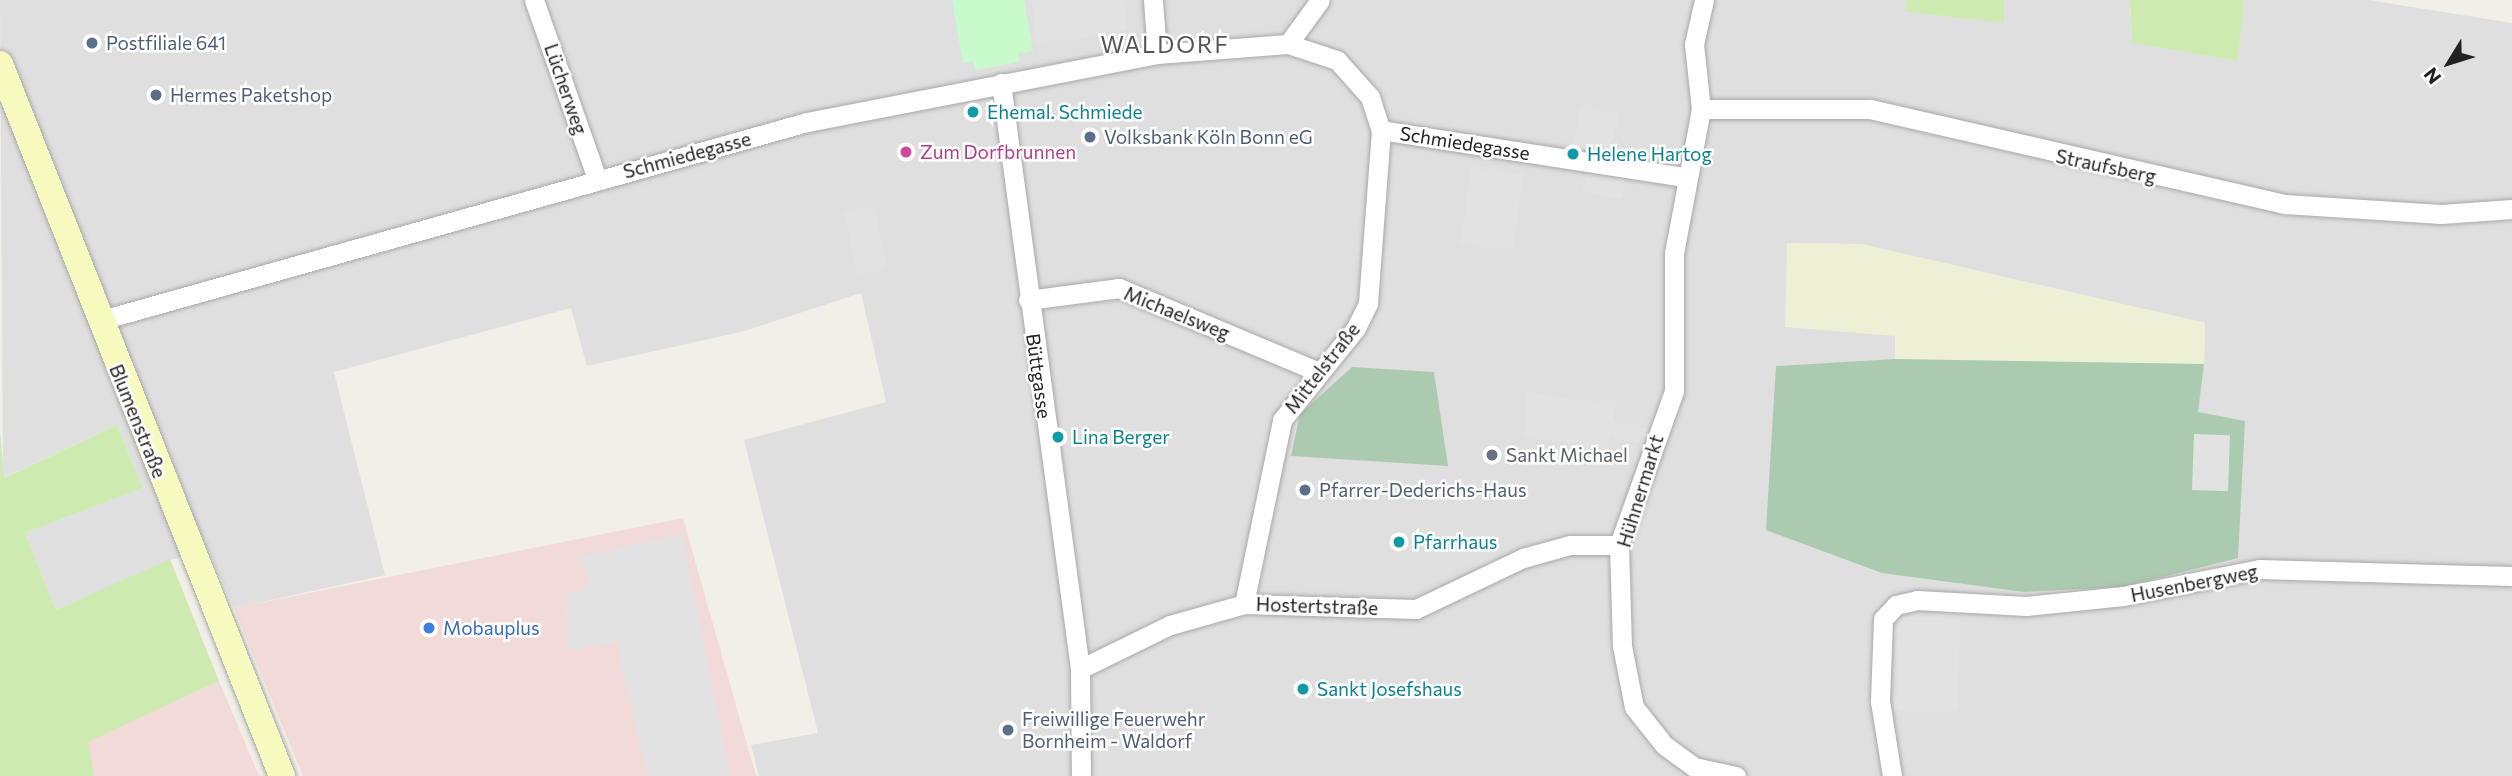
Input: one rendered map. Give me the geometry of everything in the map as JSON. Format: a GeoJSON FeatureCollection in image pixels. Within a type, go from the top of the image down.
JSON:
{"type":"FeatureCollection","features":[{"type":"Feature","properties":{"kind":"main road","name":"Blumenstraße"},"geometry":{"type":"LineString","coordinates":[[0,64],[98,321],[282,776]]}},
{"type":"Feature","properties":{"kind":"street","name":"Lücherweg"},"geometry":{"type":"LineString","coordinates":[[534,0],[597,179]]}},
{"type":"Feature","properties":{"kind":"street"},"geometry":{"type":"LineString","coordinates":[[1153,0],[1157,54]]}},
{"type":"Feature","properties":{"kind":"street"},"geometry":{"type":"LineString","coordinates":[[1288,44],[1320,0]]}},
{"type":"Feature","properties":{"kind":"street"},"geometry":{"type":"LineString","coordinates":[[1702,109],[1694,44],[1704,0]]}},
{"type":"Feature","properties":{"kind":"street","name":"Schmiedegasse"},"geometry":{"type":"LineString","coordinates":[[98,321],[807,122],[1157,54],[1288,44],[1337,60],[1370,97],[1381,130],[1685,177]]}},
{"type":"Feature","properties":{"kind":"street","name":"Büttgasse"},"geometry":{"type":"LineString","coordinates":[[1001,83],[1028,300],[1080,669]]}},
{"type":"Feature","properties":{"kind":"street","name":"Hühnermarkt"},"geometry":{"type":"LineString","coordinates":[[1702,109],[1685,177],[1674,253],[1674,391],[1619,545],[1622,646],[1634,707],[1664,745],[1694,767],[1736,776]]}},
{"type":"Feature","properties":{"kind":"street","name":"Straufsberg"},"geometry":{"type":"LineString","coordinates":[[1702,109],[1870,110],[2285,204],[2441,214],[2512,209]]}},
{"type":"Feature","properties":{"kind":"street","name":"Mittelstraße"},"geometry":{"type":"LineString","coordinates":[[1244,604],[1271,449],[1282,420],[1368,303],[1381,130]]}},
{"type":"Feature","properties":{"kind":"street","name":"Michaelsweg"},"geometry":{"type":"LineString","coordinates":[[1028,300],[1119,288],[1319,372]]}},
{"type":"Feature","properties":{"kind":"street","name":"Hostertstraße"},"geometry":{"type":"LineString","coordinates":[[1080,669],[1170,625],[1244,604],[1416,609],[1523,558],[1570,545],[1619,545]]}},
{"type":"Feature","properties":{"kind":"street","name":"Husenbergweg"},"geometry":{"type":"LineString","coordinates":[[1892,776],[1880,701],[1883,619],[1896,605],[1917,600],[2026,606],[2123,596],[2259,569],[2512,576]]}},
{"type":"Feature","properties":{"kind":"street"},"geometry":{"type":"LineString","coordinates":[[1080,669],[1082,776]]}},
{"type":"Feature","properties":{"kind":"shaded area"},"geometry":{"type":"Polygon","coordinates":[[[0,0],[1906,0],[1907,12],[2004,22],[2004,0],[2130,0],[2132,43],[2238,60],[2244,0],[2369,0],[2512,23],[2512,776],[759,776],[751,745],[818,733],[744,440],[886,402],[861,293],[741,332],[587,366],[571,308],[334,372],[385,575],[234,608],[209,551],[170,560],[56,610],[25,533],[143,488],[117,425],[3,478],[0,0]],[[1787,243],[1895,336],[1896,359],[2204,364],[2205,323],[1861,244],[1787,243]]]}},
{"type":"Feature","properties":{"kind":"shaded area"},"geometry":{"type":"Polygon","coordinates":[[[1032,0],[1124,0],[1127,30],[1037,45],[1032,0]]]}},
{"type":"Feature","properties":{"kind":"shaded area"},"geometry":{"type":"Polygon","coordinates":[[[1581,105],[1620,113],[1609,157],[1573,153],[1581,105]]]}},
{"type":"Feature","properties":{"kind":"shaded area"},"geometry":{"type":"Polygon","coordinates":[[[1471,167],[1523,174],[1513,250],[1460,242],[1471,167]]]}},
{"type":"Feature","properties":{"kind":"shaded area"},"geometry":{"type":"Polygon","coordinates":[[[1586,171],[1626,177],[1622,199],[1583,193],[1586,171]]]}},
{"type":"Feature","properties":{"kind":"shaded area"},"geometry":{"type":"Polygon","coordinates":[[[875,207],[887,268],[856,274],[845,213],[875,207]]]}},
{"type":"Feature","properties":{"kind":"shaded area"},"geometry":{"type":"Polygon","coordinates":[[[1527,393],[1616,403],[1613,421],[1658,431],[1650,446],[1610,436],[1606,451],[1525,435],[1527,393]]]}},
{"type":"Feature","properties":{"kind":"shaded area"},"geometry":{"type":"Polygon","coordinates":[[[2194,434],[2230,435],[2228,491],[2192,490],[2194,434]]]}},
{"type":"Feature","properties":{"kind":"shaded area"},"geometry":{"type":"Polygon","coordinates":[[[683,518],[756,776],[303,776],[234,608],[683,518]]]}},
{"type":"Feature","properties":{"kind":"shaded area"},"geometry":{"type":"Polygon","coordinates":[[[682,534],[730,776],[647,776],[616,642],[568,651],[566,641],[565,593],[583,590],[590,580],[577,558],[682,534]]]}},
{"type":"Feature","properties":{"kind":"shaded area"},"geometry":{"type":"Polygon","coordinates":[[[1896,617],[1960,618],[1958,711],[1894,710],[1896,617]]]}},
{"type":"Feature","properties":{"kind":"shaded area"},"geometry":{"type":"Polygon","coordinates":[[[219,681],[259,776],[94,776],[87,742],[219,681]]]}},
{"type":"Feature","properties":{"kind":"green space"},"geometry":{"type":"Polygon","coordinates":[[[952,0],[1024,0],[1033,51],[1018,54],[1019,62],[975,70],[973,61],[963,63],[952,0]]]}},
{"type":"Feature","properties":{"kind":"green space"},"geometry":{"type":"Polygon","coordinates":[[[1906,0],[2004,0],[2004,23],[1907,12],[1906,0]]]}},
{"type":"Feature","properties":{"kind":"green space"},"geometry":{"type":"Polygon","coordinates":[[[2130,0],[2244,0],[2238,61],[2132,43],[2130,0]]]}},
{"type":"Feature","properties":{"kind":"green space"},"geometry":{"type":"Polygon","coordinates":[[[1787,243],[1861,244],[2205,323],[2204,364],[1895,359],[1895,336],[1785,327],[1787,243]]]}},
{"type":"Feature","properties":{"kind":"green space"},"geometry":{"type":"Polygon","coordinates":[[[1895,359],[2204,364],[2198,412],[2245,421],[2238,558],[2123,587],[2024,592],[1882,573],[1766,530],[1776,366],[1895,359]]]}},
{"type":"Feature","properties":{"kind":"green space"},"geometry":{"type":"Polygon","coordinates":[[[1352,367],[1434,372],[1448,466],[1291,456],[1300,414],[1352,367]]]}},
{"type":"Feature","properties":{"kind":"green space"},"geometry":{"type":"Polygon","coordinates":[[[117,425],[143,488],[25,533],[56,610],[170,559],[219,681],[88,742],[94,776],[0,776],[0,431],[4,478],[117,425]]]}},
{"type":"Feature","properties":{"kind":"place","name":"Postfiliale 641"},"geometry":{"type":"Point","coordinates":[92,43]}},
{"type":"Feature","properties":{"kind":"place","name":"Hermes Paketshop"},"geometry":{"type":"Point","coordinates":[156,95]}},
{"type":"Feature","properties":{"kind":"place","name":"Ehemal. Schmiede"},"geometry":{"type":"Point","coordinates":[973,112]}},
{"type":"Feature","properties":{"kind":"place","name":"Volksbank Köln Bonn eG"},"geometry":{"type":"Point","coordinates":[1090,137]}},
{"type":"Feature","properties":{"kind":"place","name":"Zum Dorfbrunnen"},"geometry":{"type":"Point","coordinates":[906,152]}},
{"type":"Feature","properties":{"kind":"place","name":"Helene Hartog"},"geometry":{"type":"Point","coordinates":[1573,154]}},
{"type":"Feature","properties":{"kind":"place","name":"Lina Berger"},"geometry":{"type":"Point","coordinates":[1058,437]}},
{"type":"Feature","properties":{"kind":"place","name":"Sankt Michael"},"geometry":{"type":"Point","coordinates":[1492,455]}},
{"type":"Feature","properties":{"kind":"place","name":"Pfarrer-Dederichs-Haus"},"geometry":{"type":"Point","coordinates":[1305,490]}},
{"type":"Feature","properties":{"kind":"place","name":"Pfarrhaus"},"geometry":{"type":"Point","coordinates":[1399,542]}},
{"type":"Feature","properties":{"kind":"place","name":"Mobauplus"},"geometry":{"type":"Point","coordinates":[429,628]}},
{"type":"Feature","properties":{"kind":"place","name":"Sankt Josefshaus"},"geometry":{"type":"Point","coordinates":[1303,689]}},
{"type":"Feature","properties":{"kind":"place","name":"Freiwillige Feuerwehr Bornheim - Waldorf"},"geometry":{"type":"Point","coordinates":[1008,730]}},
{"type":"Feature","properties":{"kind":"district","name":"WALDORF"},"geometry":{"type":"Point","coordinates":[1165,44]}}]}
